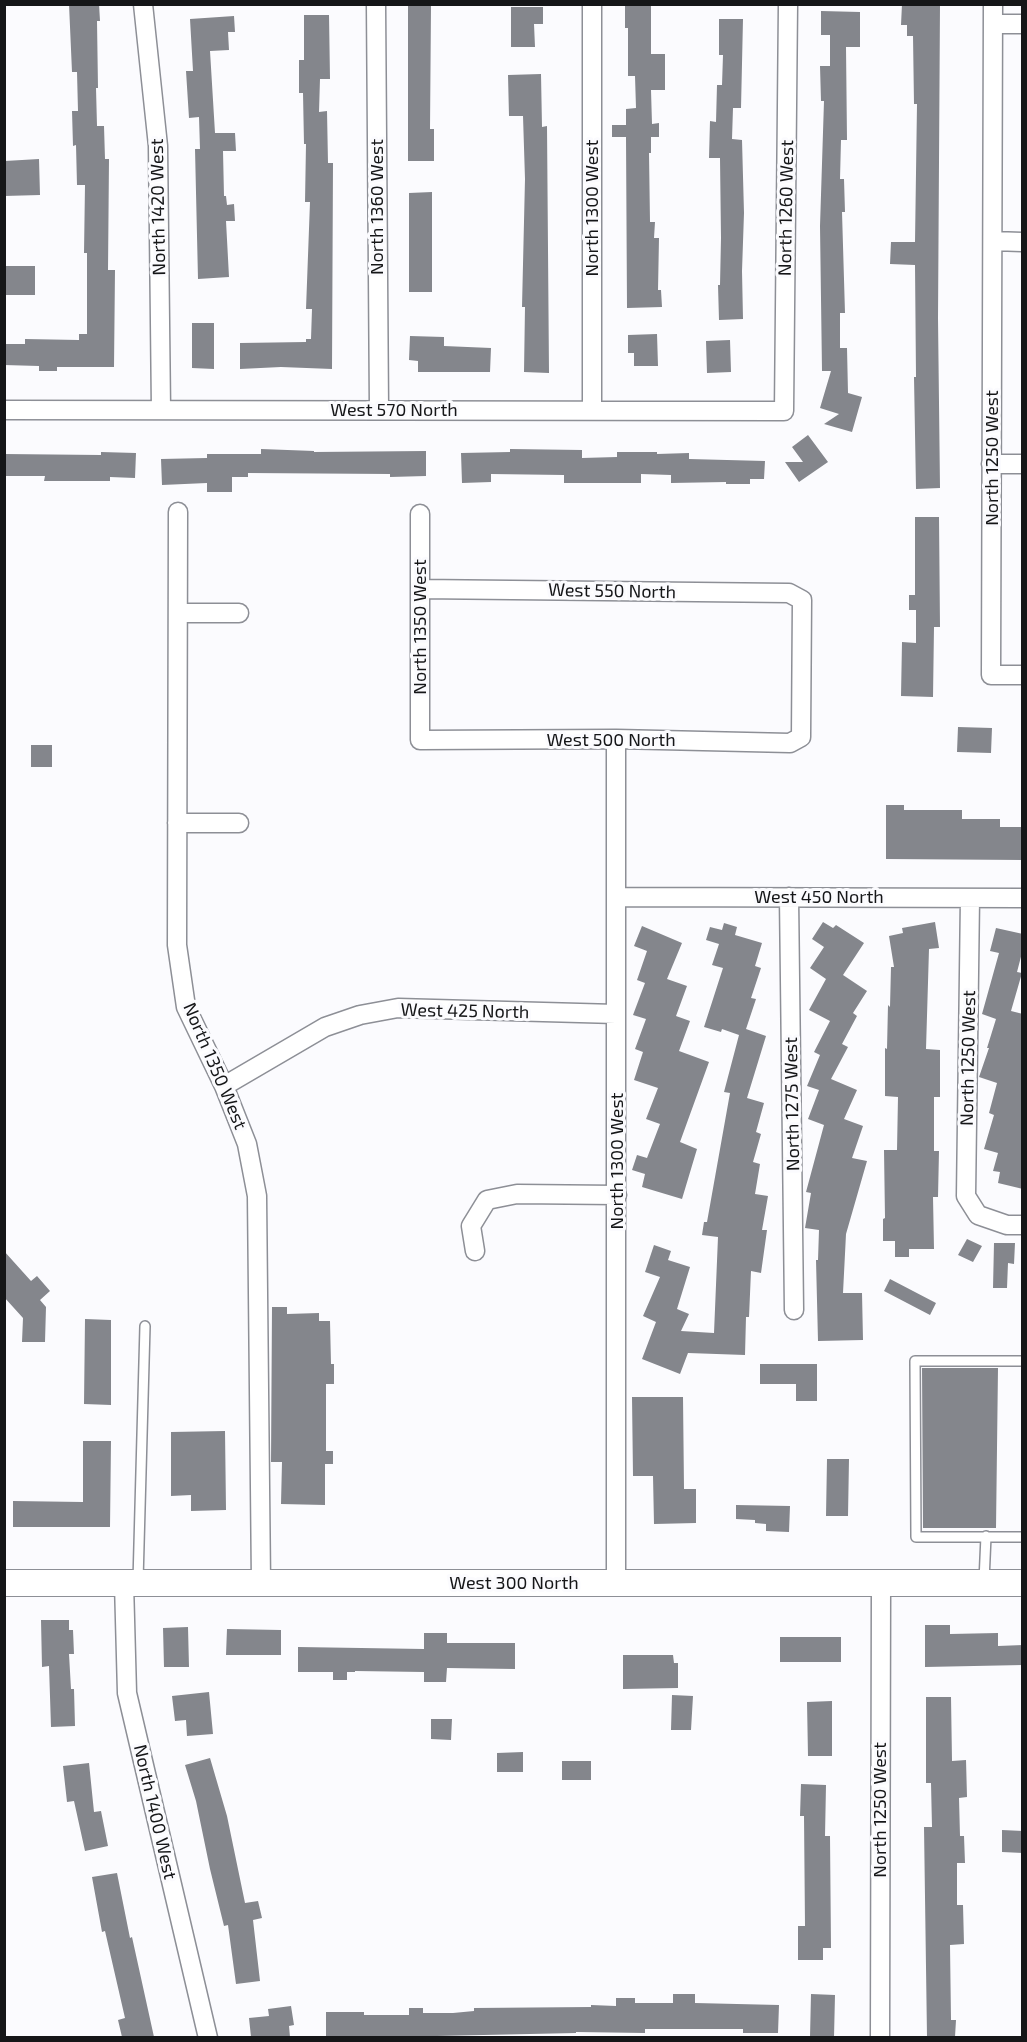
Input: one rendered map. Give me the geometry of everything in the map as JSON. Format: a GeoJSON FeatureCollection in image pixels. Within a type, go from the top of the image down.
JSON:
{"type":"FeatureCollection","features":[{"type":"Feature","properties":{"kind":"main road","name":"West 300 North"},"geometry":{"type":"LineString","coordinates":[[4,1583],[1023,1583]]}},
{"type":"Feature","properties":{"kind":"street","name":"North 1420 West"},"geometry":{"type":"LineString","coordinates":[[143,4],[158,146],[161,410]]}},
{"type":"Feature","properties":{"kind":"street","name":"North 1360 West"},"geometry":{"type":"LineString","coordinates":[[376,4],[379,410]]}},
{"type":"Feature","properties":{"kind":"street","name":"North 1300 West"},"geometry":{"type":"LineString","coordinates":[[592,4],[592,411]]}},
{"type":"Feature","properties":{"kind":"street","name":"North 1260 West"},"geometry":{"type":"LineString","coordinates":[[784,411],[789,4]]}},
{"type":"Feature","properties":{"kind":"street","name":"North 1250 West"},"geometry":{"type":"LineString","coordinates":[[993,4],[991,675],[1023,675]]}},
{"type":"Feature","properties":{"kind":"street"},"geometry":{"type":"LineString","coordinates":[[993,24],[1023,24]]}},
{"type":"Feature","properties":{"kind":"street"},"geometry":{"type":"LineString","coordinates":[[993,242],[1023,242]]}},
{"type":"Feature","properties":{"kind":"street","name":"West 570 North"},"geometry":{"type":"LineString","coordinates":[[4,410],[784,411]]}},
{"type":"Feature","properties":{"kind":"street"},"geometry":{"type":"LineString","coordinates":[[991,464],[1023,464]]}},
{"type":"Feature","properties":{"kind":"street","name":"North 1350 West"},"geometry":{"type":"LineString","coordinates":[[178,512],[177,945],[186,1007],[224,1086],[247,1143],[257,1196],[261,1583]]}},
{"type":"Feature","properties":{"kind":"street","name":"North 1350 West"},"geometry":{"type":"LineString","coordinates":[[420,514],[420,740]]}},
{"type":"Feature","properties":{"kind":"street","name":"West 550 North"},"geometry":{"type":"LineString","coordinates":[[420,589],[789,593],[802,600],[801,737]]}},
{"type":"Feature","properties":{"kind":"street"},"geometry":{"type":"LineString","coordinates":[[177,613],[239,613]]}},
{"type":"Feature","properties":{"kind":"street","name":"West 500 North"},"geometry":{"type":"LineString","coordinates":[[420,740],[616,739],[790,743],[801,737]]}},
{"type":"Feature","properties":{"kind":"street","name":"North 1300 West"},"geometry":{"type":"LineString","coordinates":[[616,739],[616,1583]]}},
{"type":"Feature","properties":{"kind":"street"},"geometry":{"type":"LineString","coordinates":[[177,823],[239,823]]}},
{"type":"Feature","properties":{"kind":"street","name":"West 450 North"},"geometry":{"type":"LineString","coordinates":[[616,897],[1023,898]]}},
{"type":"Feature","properties":{"kind":"street","name":"North 1275 West"},"geometry":{"type":"LineString","coordinates":[[789,897],[794,1310]]}},
{"type":"Feature","properties":{"kind":"street","name":"North 1250 West"},"geometry":{"type":"LineString","coordinates":[[970,898],[966,1196],[978,1215],[1007,1225],[1023,1225]]}},
{"type":"Feature","properties":{"kind":"street","name":"West 425 North"},"geometry":{"type":"LineString","coordinates":[[224,1086],[325,1027],[360,1015],[398,1008],[616,1014]]}},
{"type":"Feature","properties":{"kind":"street"},"geometry":{"type":"LineString","coordinates":[[475,1251],[471,1226],[487,1200],[517,1194],[617,1195]]}},
{"type":"Feature","properties":{"kind":"street","name":"North 1400 West"},"geometry":{"type":"LineString","coordinates":[[131,1583],[127,1693],[208,2037]]}},
{"type":"Feature","properties":{"kind":"street","name":"North 1250 West"},"geometry":{"type":"LineString","coordinates":[[880,2037],[881,1583]]}},
{"type":"Feature","properties":{"kind":"lane"},"geometry":{"type":"LineString","coordinates":[[131,1583],[145,1326]]}},
{"type":"Feature","properties":{"kind":"lane"},"geometry":{"type":"LineString","coordinates":[[1023,1361],[915,1361],[916,1538],[1023,1537]]}},
{"type":"Feature","properties":{"kind":"lane"},"geometry":{"type":"LineString","coordinates":[[984,1583],[986,1536]]}},
{"type":"Feature","properties":{"kind":"building"},"geometry":{"type":"Polygon","coordinates":[[[69,4],[99,4],[97,126],[104,126],[105,159],[109,159],[108,270],[115,270],[114,367],[57,367],[57,371],[39,371],[39,366],[4,365],[4,344],[25,344],[25,339],[79,340],[79,334],[87,334],[87,253],[84,253],[85,185],[77,185],[76,145],[73,146],[72,111],[78,111],[77,72],[72,72],[69,4]]]}},
{"type":"Feature","properties":{"kind":"building"},"geometry":{"type":"Polygon","coordinates":[[[625,4],[651,4],[651,54],[665,54],[665,90],[651,90],[652,124],[659,123],[659,137],[651,137],[651,153],[649,153],[650,222],[655,222],[654,238],[659,238],[658,290],[661,290],[662,307],[627,308],[626,137],[612,137],[612,125],[626,125],[626,109],[636,108],[635,76],[628,76],[628,28],[625,28],[625,4]]]}},
{"type":"Feature","properties":{"kind":"building"},"geometry":{"type":"Polygon","coordinates":[[[902,4],[940,4],[938,318],[940,488],[916,489],[915,265],[890,264],[891,242],[915,242],[917,104],[914,104],[913,36],[907,36],[907,25],[901,25],[902,4]]]}},
{"type":"Feature","properties":{"kind":"building"},"geometry":{"type":"Polygon","coordinates":[[[408,6],[431,6],[430,129],[434,129],[434,161],[408,161],[408,6]]]}},
{"type":"Feature","properties":{"kind":"building"},"geometry":{"type":"Polygon","coordinates":[[[511,7],[543,7],[543,24],[534,24],[535,47],[511,47],[511,7]]]}},
{"type":"Feature","properties":{"kind":"building"},"geometry":{"type":"Polygon","coordinates":[[[821,11],[860,12],[860,47],[846,47],[847,140],[841,140],[840,179],[844,179],[845,212],[842,212],[845,313],[840,313],[840,348],[847,348],[848,393],[862,397],[852,432],[824,424],[839,414],[820,408],[831,371],[822,371],[820,226],[824,101],[821,101],[820,66],[830,66],[830,35],[821,35],[821,11]]]}},
{"type":"Feature","properties":{"kind":"building"},"geometry":{"type":"Polygon","coordinates":[[[304,15],[329,15],[330,79],[320,79],[319,112],[327,111],[328,163],[333,163],[332,369],[281,367],[240,369],[240,343],[306,342],[306,339],[311,339],[312,309],[306,309],[310,202],[305,202],[306,144],[304,144],[303,93],[299,93],[299,60],[304,60],[304,15]]]}},
{"type":"Feature","properties":{"kind":"building"},"geometry":{"type":"Polygon","coordinates":[[[234,16],[235,32],[228,32],[229,50],[210,51],[215,133],[235,133],[236,151],[223,151],[224,196],[226,196],[227,205],[234,204],[235,221],[226,221],[229,277],[198,279],[195,149],[200,149],[199,117],[189,118],[186,71],[193,71],[190,19],[234,16]]]}},
{"type":"Feature","properties":{"kind":"building"},"geometry":{"type":"Polygon","coordinates":[[[719,19],[743,19],[741,108],[733,108],[732,139],[742,140],[744,213],[743,319],[719,320],[720,158],[709,158],[710,121],[716,122],[717,85],[722,85],[723,55],[719,55],[719,19]]]}},
{"type":"Feature","properties":{"kind":"building"},"geometry":{"type":"Polygon","coordinates":[[[541,74],[542,127],[547,126],[549,373],[524,372],[523,116],[509,116],[508,75],[541,74]]]}},
{"type":"Feature","properties":{"kind":"building"},"geometry":{"type":"Polygon","coordinates":[[[39,159],[40,195],[4,196],[5,161],[39,159]]]}},
{"type":"Feature","properties":{"kind":"building"},"geometry":{"type":"Polygon","coordinates":[[[432,192],[432,292],[409,292],[409,193],[432,192]]]}},
{"type":"Feature","properties":{"kind":"building"},"geometry":{"type":"Polygon","coordinates":[[[4,266],[35,266],[35,295],[4,295],[4,266]]]}},
{"type":"Feature","properties":{"kind":"building"},"geometry":{"type":"Polygon","coordinates":[[[192,323],[214,323],[214,369],[192,368],[192,323]]]}},
{"type":"Feature","properties":{"kind":"building"},"geometry":{"type":"Polygon","coordinates":[[[657,334],[658,366],[634,366],[634,353],[628,353],[628,335],[657,334]]]}},
{"type":"Feature","properties":{"kind":"building"},"geometry":{"type":"Polygon","coordinates":[[[410,336],[444,337],[444,346],[491,348],[490,372],[418,372],[418,361],[409,360],[410,336]]]}},
{"type":"Feature","properties":{"kind":"building"},"geometry":{"type":"Polygon","coordinates":[[[730,340],[731,372],[707,373],[706,341],[730,340]]]}},
{"type":"Feature","properties":{"kind":"building"},"geometry":{"type":"Polygon","coordinates":[[[808,435],[828,462],[799,482],[785,462],[803,462],[792,447],[808,435]]]}},
{"type":"Feature","properties":{"kind":"building"},"geometry":{"type":"Polygon","coordinates":[[[261,449],[314,452],[426,451],[426,476],[248,473],[248,477],[232,477],[232,492],[207,492],[207,483],[162,485],[161,459],[207,458],[207,454],[261,454],[261,449]]]}},
{"type":"Feature","properties":{"kind":"building"},"geometry":{"type":"Polygon","coordinates":[[[510,449],[582,450],[582,458],[617,457],[617,452],[657,452],[657,454],[689,453],[689,459],[765,461],[764,479],[750,479],[750,484],[671,483],[671,475],[641,474],[641,483],[564,483],[564,475],[491,474],[491,482],[462,483],[461,453],[510,452],[510,449]]]}},
{"type":"Feature","properties":{"kind":"building"},"geometry":{"type":"Polygon","coordinates":[[[101,452],[136,453],[135,478],[110,477],[110,481],[44,481],[45,476],[4,476],[4,454],[101,455],[101,452]]]}},
{"type":"Feature","properties":{"kind":"building"},"geometry":{"type":"Polygon","coordinates":[[[915,517],[939,517],[940,627],[934,627],[933,697],[901,696],[902,642],[916,643],[916,610],[909,610],[909,595],[915,595],[915,517]]]}},
{"type":"Feature","properties":{"kind":"building"},"geometry":{"type":"Polygon","coordinates":[[[958,727],[992,728],[991,753],[957,752],[958,727]]]}},
{"type":"Feature","properties":{"kind":"building"},"geometry":{"type":"Polygon","coordinates":[[[31,745],[52,745],[52,767],[31,767],[31,745]]]}},
{"type":"Feature","properties":{"kind":"building"},"geometry":{"type":"Polygon","coordinates":[[[886,805],[904,805],[904,810],[962,810],[962,819],[1000,819],[1000,827],[1023,827],[1023,860],[886,859],[886,805]]]}},
{"type":"Feature","properties":{"kind":"building"},"geometry":{"type":"Polygon","coordinates":[[[823,922],[833,928],[836,925],[864,943],[843,975],[867,991],[853,1013],[857,1016],[842,1044],[848,1047],[831,1079],[857,1090],[844,1119],[863,1126],[852,1158],[867,1161],[846,1234],[843,1293],[862,1293],[863,1340],[818,1341],[816,1260],[818,1260],[819,1230],[805,1228],[811,1193],[806,1192],[824,1125],[808,1119],[819,1090],[807,1086],[820,1055],[814,1052],[830,1021],[809,1010],[826,979],[810,968],[824,947],[812,939],[823,922]]]}},
{"type":"Feature","properties":{"kind":"building"},"geometry":{"type":"Polygon","coordinates":[[[935,922],[939,948],[929,949],[926,1049],[940,1050],[940,1097],[934,1097],[934,1151],[939,1151],[938,1197],[933,1197],[934,1249],[909,1249],[909,1257],[895,1257],[895,1241],[883,1241],[884,1150],[897,1150],[898,1097],[885,1096],[888,1005],[890,1007],[891,967],[894,967],[889,936],[903,933],[902,928],[935,922]]]}},
{"type":"Feature","properties":{"kind":"building"},"geometry":{"type":"Polygon","coordinates":[[[724,923],[737,927],[735,935],[762,943],[755,966],[761,968],[751,998],[756,999],[746,1029],[766,1036],[747,1098],[764,1103],[756,1132],[761,1134],[753,1162],[760,1164],[755,1194],[768,1196],[762,1230],[767,1230],[761,1273],[751,1271],[745,1355],[688,1353],[680,1374],[642,1359],[656,1322],[643,1316],[660,1277],[645,1272],[654,1245],[671,1251],[668,1260],[690,1267],[677,1309],[689,1314],[681,1331],[714,1333],[718,1237],[702,1235],[704,1222],[707,1222],[730,1093],[724,1092],[739,1035],[722,1029],[721,1032],[704,1027],[723,968],[712,965],[719,944],[706,940],[710,927],[722,930],[724,923]]]}},
{"type":"Feature","properties":{"kind":"building"},"geometry":{"type":"Polygon","coordinates":[[[642,926],[682,943],[667,979],[687,986],[676,1016],[690,1021],[679,1051],[709,1062],[680,1142],[697,1149],[682,1199],[642,1187],[645,1174],[632,1170],[637,1155],[647,1158],[660,1124],[646,1119],[658,1088],[634,1080],[643,1052],[635,1049],[646,1019],[633,1015],[645,983],[637,980],[647,951],[634,946],[642,926]]]}},
{"type":"Feature","properties":{"kind":"building"},"geometry":{"type":"Polygon","coordinates":[[[996,928],[1023,934],[1023,949],[1017,972],[1022,973],[1011,1011],[1023,1014],[1023,1189],[998,1183],[1000,1172],[993,1171],[998,1153],[984,1149],[994,1115],[989,1113],[997,1083],[979,1077],[996,1019],[982,1014],[999,953],[990,951],[996,928]]]}},
{"type":"Feature","properties":{"kind":"building"},"geometry":{"type":"Polygon","coordinates":[[[967,1239],[982,1246],[973,1262],[958,1255],[967,1239]]]}},
{"type":"Feature","properties":{"kind":"building"},"geometry":{"type":"Polygon","coordinates":[[[994,1243],[1015,1243],[1014,1264],[1008,1263],[1007,1288],[993,1288],[994,1243]]]}},
{"type":"Feature","properties":{"kind":"building"},"geometry":{"type":"Polygon","coordinates":[[[4,1251],[31,1281],[37,1276],[50,1291],[40,1300],[46,1307],[45,1342],[22,1342],[23,1318],[4,1297],[4,1251]]]}},
{"type":"Feature","properties":{"kind":"building"},"geometry":{"type":"Polygon","coordinates":[[[890,1279],[936,1303],[930,1315],[884,1291],[890,1279]]]}},
{"type":"Feature","properties":{"kind":"building"},"geometry":{"type":"Polygon","coordinates":[[[272,1307],[287,1307],[287,1314],[319,1313],[319,1321],[330,1321],[334,1384],[326,1384],[326,1451],[333,1451],[333,1464],[325,1464],[325,1505],[281,1504],[282,1462],[271,1462],[272,1307]]]}},
{"type":"Feature","properties":{"kind":"building"},"geometry":{"type":"Polygon","coordinates":[[[85,1319],[111,1320],[111,1405],[84,1404],[85,1319]]]}},
{"type":"Feature","properties":{"kind":"building"},"geometry":{"type":"Polygon","coordinates":[[[760,1364],[817,1364],[817,1401],[796,1401],[796,1384],[760,1384],[760,1364]]]}},
{"type":"Feature","properties":{"kind":"building"},"geometry":{"type":"Polygon","coordinates":[[[922,1368],[998,1368],[996,1528],[923,1528],[922,1368]]]}},
{"type":"Feature","properties":{"kind":"building"},"geometry":{"type":"Polygon","coordinates":[[[632,1397],[683,1397],[684,1489],[696,1489],[696,1523],[654,1524],[653,1476],[633,1476],[632,1397]]]}},
{"type":"Feature","properties":{"kind":"building"},"geometry":{"type":"Polygon","coordinates":[[[225,1431],[226,1510],[191,1511],[191,1495],[171,1496],[171,1432],[225,1431]]]}},
{"type":"Feature","properties":{"kind":"building"},"geometry":{"type":"Polygon","coordinates":[[[83,1441],[111,1441],[110,1527],[13,1527],[13,1501],[83,1502],[83,1441]]]}},
{"type":"Feature","properties":{"kind":"building"},"geometry":{"type":"Polygon","coordinates":[[[827,1459],[849,1459],[848,1516],[826,1516],[827,1459]]]}},
{"type":"Feature","properties":{"kind":"building"},"geometry":{"type":"Polygon","coordinates":[[[736,1505],[790,1506],[789,1532],[766,1531],[766,1524],[755,1523],[755,1520],[736,1519],[736,1505]]]}},
{"type":"Feature","properties":{"kind":"building"},"geometry":{"type":"Polygon","coordinates":[[[41,1620],[69,1620],[69,1630],[73,1630],[74,1654],[69,1654],[71,1689],[74,1689],[75,1726],[51,1727],[49,1666],[42,1667],[41,1620]]]}},
{"type":"Feature","properties":{"kind":"building"},"geometry":{"type":"Polygon","coordinates":[[[925,1625],[950,1625],[950,1634],[998,1633],[998,1646],[1023,1645],[1023,1665],[925,1667],[925,1625]]]}},
{"type":"Feature","properties":{"kind":"building"},"geometry":{"type":"Polygon","coordinates":[[[188,1627],[189,1667],[164,1667],[163,1628],[188,1627]]]}},
{"type":"Feature","properties":{"kind":"building"},"geometry":{"type":"Polygon","coordinates":[[[227,1629],[281,1630],[281,1655],[226,1655],[227,1629]]]}},
{"type":"Feature","properties":{"kind":"building"},"geometry":{"type":"Polygon","coordinates":[[[424,1633],[447,1633],[447,1643],[515,1643],[515,1669],[447,1668],[446,1682],[424,1682],[424,1672],[355,1671],[347,1672],[347,1680],[333,1680],[333,1672],[298,1672],[298,1647],[424,1649],[424,1633]]]}},
{"type":"Feature","properties":{"kind":"building"},"geometry":{"type":"Polygon","coordinates":[[[780,1637],[841,1637],[841,1662],[780,1662],[780,1637]]]}},
{"type":"Feature","properties":{"kind":"building"},"geometry":{"type":"Polygon","coordinates":[[[623,1655],[673,1655],[674,1663],[678,1663],[678,1688],[623,1689],[623,1655]]]}},
{"type":"Feature","properties":{"kind":"building"},"geometry":{"type":"Polygon","coordinates":[[[209,1692],[213,1734],[187,1736],[186,1720],[175,1721],[172,1696],[209,1692]]]}},
{"type":"Feature","properties":{"kind":"building"},"geometry":{"type":"Polygon","coordinates":[[[672,1695],[693,1696],[691,1730],[671,1730],[672,1695]]]}},
{"type":"Feature","properties":{"kind":"building"},"geometry":{"type":"Polygon","coordinates":[[[926,1697],[951,1697],[952,1761],[966,1760],[967,1797],[959,1798],[960,1836],[964,1836],[965,1863],[957,1863],[957,1905],[963,1905],[964,1944],[950,1945],[951,2020],[956,2020],[955,2037],[927,2037],[924,1827],[932,1827],[931,1783],[926,1783],[926,1697]]]}},
{"type":"Feature","properties":{"kind":"building"},"geometry":{"type":"Polygon","coordinates":[[[832,1701],[832,1756],[808,1756],[807,1702],[832,1701]]]}},
{"type":"Feature","properties":{"kind":"building"},"geometry":{"type":"Polygon","coordinates":[[[431,1719],[452,1719],[451,1740],[431,1739],[431,1719]]]}},
{"type":"Feature","properties":{"kind":"building"},"geometry":{"type":"Polygon","coordinates":[[[523,1752],[523,1772],[497,1772],[497,1753],[523,1752]]]}},
{"type":"Feature","properties":{"kind":"building"},"geometry":{"type":"Polygon","coordinates":[[[210,1758],[227,1816],[245,1903],[258,1901],[262,1918],[253,1920],[260,1981],[236,1984],[228,1925],[224,1926],[196,1801],[185,1765],[210,1758]]]}},
{"type":"Feature","properties":{"kind":"building"},"geometry":{"type":"Polygon","coordinates":[[[562,1761],[591,1761],[591,1780],[562,1780],[562,1761]]]}},
{"type":"Feature","properties":{"kind":"building"},"geometry":{"type":"Polygon","coordinates":[[[89,1763],[94,1812],[101,1811],[108,1846],[85,1851],[74,1801],[67,1802],[63,1766],[89,1763]]]}},
{"type":"Feature","properties":{"kind":"building"},"geometry":{"type":"Polygon","coordinates":[[[801,1784],[826,1785],[825,1836],[830,1836],[831,1948],[823,1948],[823,1960],[798,1960],[798,1926],[805,1926],[804,1816],[800,1816],[801,1784]]]}},
{"type":"Feature","properties":{"kind":"building"},"geometry":{"type":"Polygon","coordinates":[[[1002,1830],[1023,1831],[1023,1853],[1002,1852],[1002,1830]]]}},
{"type":"Feature","properties":{"kind":"building"},"geometry":{"type":"Polygon","coordinates":[[[117,1873],[154,2037],[122,2037],[118,2020],[125,2018],[105,1931],[102,1932],[92,1877],[117,1873]]]}},
{"type":"Feature","properties":{"kind":"building"},"geometry":{"type":"Polygon","coordinates":[[[673,1994],[695,1994],[695,2003],[779,2005],[778,2033],[743,2033],[743,2029],[645,2029],[645,2033],[576,2032],[437,2037],[326,2037],[326,2012],[409,2015],[409,2008],[423,2008],[423,2013],[453,2013],[474,2011],[474,2008],[616,2006],[616,1998],[635,1998],[635,2003],[673,2003],[673,1994]]]}},
{"type":"Feature","properties":{"kind":"building"},"geometry":{"type":"Polygon","coordinates":[[[811,1994],[835,1995],[834,2037],[810,2037],[811,1994]]]}},
{"type":"Feature","properties":{"kind":"building"},"geometry":{"type":"Polygon","coordinates":[[[291,2006],[294,2025],[289,2026],[290,2037],[251,2037],[249,2018],[269,2016],[268,2009],[291,2006]]]}}]}
